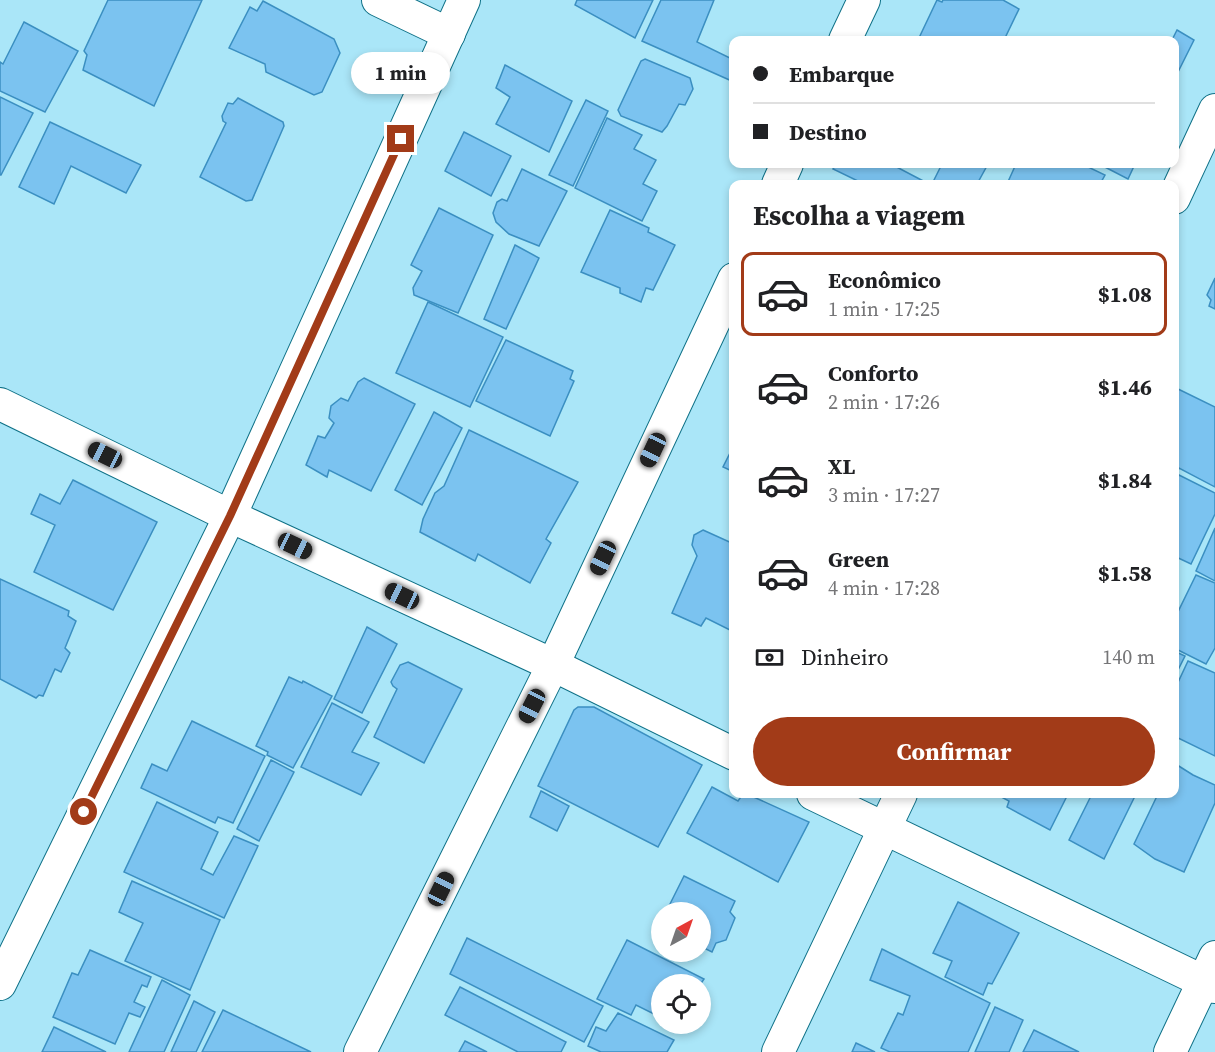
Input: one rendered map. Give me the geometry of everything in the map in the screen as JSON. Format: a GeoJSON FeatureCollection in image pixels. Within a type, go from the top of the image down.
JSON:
{"type":"FeatureCollection","features":[{"type":"Feature","properties":{"kind":"street"},"geometry":{"type":"LineString","coordinates":[[378,0],[449,34]]}},
{"type":"Feature","properties":{"kind":"street"},"geometry":{"type":"LineString","coordinates":[[0,982],[230,516],[464,0]]}},
{"type":"Feature","properties":{"kind":"street"},"geometry":{"type":"LineString","coordinates":[[847,36],[864,0]]}},
{"type":"Feature","properties":{"kind":"street"},"geometry":{"type":"LineString","coordinates":[[1179,187],[1215,110]]}},
{"type":"Feature","properties":{"kind":"street"},"geometry":{"type":"LineString","coordinates":[[360,1052],[553,665],[729,290]]}},
{"type":"Feature","properties":{"kind":"street"},"geometry":{"type":"LineString","coordinates":[[0,404],[230,516],[553,665],[729,752]]}},
{"type":"Feature","properties":{"kind":"street"},"geometry":{"type":"LineString","coordinates":[[821,798],[885,829],[1211,975],[1170,1052]]}},
{"type":"Feature","properties":{"kind":"street"},"geometry":{"type":"LineString","coordinates":[[778,1052],[899,798]]}},
{"type":"Feature","properties":{"kind":"building"},"geometry":{"type":"Polygon","coordinates":[[[108,0],[202,0],[154,106],[83,70],[87,55],[84,51],[108,0]]]}},
{"type":"Feature","properties":{"kind":"building"},"geometry":{"type":"Polygon","coordinates":[[[577,0],[653,0],[635,38],[575,5],[577,0]]]}},
{"type":"Feature","properties":{"kind":"building"},"geometry":{"type":"Polygon","coordinates":[[[661,0],[714,0],[697,42],[729,58],[729,80],[642,41],[661,0]]]}},
{"type":"Feature","properties":{"kind":"building"},"geometry":{"type":"Polygon","coordinates":[[[937,0],[942,2],[943,0],[1003,0],[1019,9],[1006,36],[920,36],[937,0]]]}},
{"type":"Feature","properties":{"kind":"building"},"geometry":{"type":"Polygon","coordinates":[[[263,1],[334,39],[340,53],[322,92],[314,95],[266,72],[265,64],[229,48],[250,7],[257,11],[263,1]]]}},
{"type":"Feature","properties":{"kind":"building"},"geometry":{"type":"Polygon","coordinates":[[[24,22],[78,51],[45,112],[0,91],[0,62],[3,64],[24,22]]]}},
{"type":"Feature","properties":{"kind":"building"},"geometry":{"type":"Polygon","coordinates":[[[1177,30],[1194,40],[1179,70],[1179,36],[1174,36],[1177,30]]]}},
{"type":"Feature","properties":{"kind":"building"},"geometry":{"type":"Polygon","coordinates":[[[645,59],[690,78],[693,89],[685,105],[679,104],[662,132],[621,116],[618,110],[641,61],[645,59]]]}},
{"type":"Feature","properties":{"kind":"building"},"geometry":{"type":"Polygon","coordinates":[[[505,65],[572,101],[549,152],[496,124],[510,97],[496,88],[505,65]]]}},
{"type":"Feature","properties":{"kind":"building"},"geometry":{"type":"Polygon","coordinates":[[[0,97],[33,113],[1,175],[0,175],[0,97]]]}},
{"type":"Feature","properties":{"kind":"building"},"geometry":{"type":"Polygon","coordinates":[[[238,98],[283,122],[284,126],[252,200],[246,201],[200,177],[226,123],[222,116],[228,103],[233,104],[238,98]]]}},
{"type":"Feature","properties":{"kind":"building"},"geometry":{"type":"Polygon","coordinates":[[[586,100],[608,111],[573,186],[549,175],[586,100]]]}},
{"type":"Feature","properties":{"kind":"building"},"geometry":{"type":"Polygon","coordinates":[[[607,118],[642,135],[634,149],[656,160],[643,184],[657,191],[642,221],[575,188],[607,118]]]}},
{"type":"Feature","properties":{"kind":"building"},"geometry":{"type":"Polygon","coordinates":[[[50,122],[141,165],[126,193],[71,166],[54,204],[19,187],[50,122]]]}},
{"type":"Feature","properties":{"kind":"building"},"geometry":{"type":"Polygon","coordinates":[[[464,132],[511,156],[491,196],[445,171],[464,132]]]}},
{"type":"Feature","properties":{"kind":"building"},"geometry":{"type":"Polygon","coordinates":[[[899,168],[921,180],[856,180],[833,169],[899,168]]]}},
{"type":"Feature","properties":{"kind":"building"},"geometry":{"type":"Polygon","coordinates":[[[940,168],[986,168],[979,180],[934,180],[940,168]]]}},
{"type":"Feature","properties":{"kind":"building"},"geometry":{"type":"Polygon","coordinates":[[[1014,168],[1090,168],[1105,175],[1102,180],[1009,180],[1014,168]]]}},
{"type":"Feature","properties":{"kind":"building"},"geometry":{"type":"Polygon","coordinates":[[[1107,168],[1133,168],[1128,179],[1107,168]]]}},
{"type":"Feature","properties":{"kind":"building"},"geometry":{"type":"Polygon","coordinates":[[[522,169],[567,191],[539,246],[509,234],[496,222],[493,213],[497,202],[502,199],[507,201],[522,169]]]}},
{"type":"Feature","properties":{"kind":"building"},"geometry":{"type":"Polygon","coordinates":[[[439,208],[493,235],[458,313],[414,295],[413,288],[422,271],[411,265],[439,208]]]}},
{"type":"Feature","properties":{"kind":"building"},"geometry":{"type":"Polygon","coordinates":[[[610,210],[649,228],[648,232],[675,245],[653,290],[646,288],[641,302],[620,293],[620,288],[581,272],[610,210]]]}},
{"type":"Feature","properties":{"kind":"building"},"geometry":{"type":"Polygon","coordinates":[[[515,245],[539,258],[506,329],[484,319],[515,245]]]}},
{"type":"Feature","properties":{"kind":"building"},"geometry":{"type":"Polygon","coordinates":[[[1215,278],[1215,309],[1209,306],[1211,300],[1207,295],[1215,278]]]}},
{"type":"Feature","properties":{"kind":"building"},"geometry":{"type":"Polygon","coordinates":[[[428,302],[503,337],[470,407],[396,373],[428,302]]]}},
{"type":"Feature","properties":{"kind":"building"},"geometry":{"type":"Polygon","coordinates":[[[506,340],[573,371],[570,379],[574,381],[550,436],[476,401],[506,340]]]}},
{"type":"Feature","properties":{"kind":"building"},"geometry":{"type":"Polygon","coordinates":[[[364,378],[415,404],[371,491],[329,470],[327,477],[306,465],[318,436],[325,438],[334,423],[329,418],[331,406],[341,398],[348,401],[358,382],[364,378]]]}},
{"type":"Feature","properties":{"kind":"building"},"geometry":{"type":"Polygon","coordinates":[[[1179,389],[1215,407],[1215,487],[1179,468],[1179,389]]]}},
{"type":"Feature","properties":{"kind":"building"},"geometry":{"type":"Polygon","coordinates":[[[434,412],[462,428],[422,505],[395,490],[434,412]]]}},
{"type":"Feature","properties":{"kind":"building"},"geometry":{"type":"Polygon","coordinates":[[[469,430],[578,482],[546,539],[551,543],[530,583],[478,554],[475,561],[420,532],[423,519],[435,493],[444,486],[469,430]]]}},
{"type":"Feature","properties":{"kind":"building"},"geometry":{"type":"Polygon","coordinates":[[[729,455],[729,470],[723,467],[729,455]]]}},
{"type":"Feature","properties":{"kind":"building"},"geometry":{"type":"Polygon","coordinates":[[[1179,475],[1215,493],[1215,514],[1191,564],[1179,558],[1179,475]]]}},
{"type":"Feature","properties":{"kind":"building"},"geometry":{"type":"Polygon","coordinates":[[[73,480],[157,522],[113,610],[34,572],[55,525],[31,514],[40,494],[60,504],[73,480]]]}},
{"type":"Feature","properties":{"kind":"building"},"geometry":{"type":"Polygon","coordinates":[[[1215,528],[1215,581],[1196,571],[1215,528]]]}},
{"type":"Feature","properties":{"kind":"building"},"geometry":{"type":"Polygon","coordinates":[[[703,530],[729,542],[729,630],[706,618],[701,626],[672,613],[697,556],[692,545],[694,535],[703,530]]]}},
{"type":"Feature","properties":{"kind":"building"},"geometry":{"type":"Polygon","coordinates":[[[1196,575],[1215,583],[1215,648],[1206,664],[1179,650],[1179,610],[1196,575]]]}},
{"type":"Feature","properties":{"kind":"building"},"geometry":{"type":"Polygon","coordinates":[[[0,579],[69,611],[68,616],[76,621],[65,648],[70,653],[61,672],[55,669],[43,696],[39,695],[36,698],[0,679],[0,579]]]}},
{"type":"Feature","properties":{"kind":"building"},"geometry":{"type":"Polygon","coordinates":[[[367,627],[397,644],[362,713],[334,699],[367,627]]]}},
{"type":"Feature","properties":{"kind":"building"},"geometry":{"type":"Polygon","coordinates":[[[1179,653],[1185,656],[1179,668],[1179,653]]]}},
{"type":"Feature","properties":{"kind":"building"},"geometry":{"type":"Polygon","coordinates":[[[1188,661],[1215,673],[1215,756],[1179,738],[1179,680],[1188,661]]]}},
{"type":"Feature","properties":{"kind":"building"},"geometry":{"type":"Polygon","coordinates":[[[408,662],[462,689],[424,763],[374,737],[397,689],[391,682],[400,665],[408,662]]]}},
{"type":"Feature","properties":{"kind":"building"},"geometry":{"type":"Polygon","coordinates":[[[289,677],[302,683],[303,681],[332,696],[293,768],[267,755],[268,752],[256,746],[289,677]]]}},
{"type":"Feature","properties":{"kind":"building"},"geometry":{"type":"Polygon","coordinates":[[[332,703],[369,722],[352,752],[379,763],[361,795],[301,767],[332,703]]]}},
{"type":"Feature","properties":{"kind":"building"},"geometry":{"type":"Polygon","coordinates":[[[578,707],[594,707],[702,765],[658,847],[538,786],[574,710],[578,707]]]}},
{"type":"Feature","properties":{"kind":"building"},"geometry":{"type":"Polygon","coordinates":[[[192,721],[265,756],[233,823],[218,817],[215,823],[141,788],[152,764],[167,771],[192,721]]]}},
{"type":"Feature","properties":{"kind":"building"},"geometry":{"type":"Polygon","coordinates":[[[271,760],[294,772],[259,841],[237,829],[271,760]]]}},
{"type":"Feature","properties":{"kind":"building"},"geometry":{"type":"Polygon","coordinates":[[[1179,766],[1215,785],[1215,803],[1184,872],[1155,859],[1134,844],[1156,798],[1179,798],[1179,766]]]}},
{"type":"Feature","properties":{"kind":"building"},"geometry":{"type":"Polygon","coordinates":[[[712,787],[729,798],[738,801],[740,798],[756,798],[809,822],[778,882],[687,833],[712,787]]]}},
{"type":"Feature","properties":{"kind":"building"},"geometry":{"type":"Polygon","coordinates":[[[541,791],[569,806],[557,831],[530,817],[541,791]]]}},
{"type":"Feature","properties":{"kind":"building"},"geometry":{"type":"Polygon","coordinates":[[[1003,798],[1066,798],[1050,830],[1007,807],[1009,801],[1003,798]]]}},
{"type":"Feature","properties":{"kind":"building"},"geometry":{"type":"Polygon","coordinates":[[[1090,798],[1134,798],[1104,859],[1069,840],[1090,798]]]}},
{"type":"Feature","properties":{"kind":"building"},"geometry":{"type":"Polygon","coordinates":[[[157,802],[218,832],[201,869],[213,875],[234,836],[258,846],[224,918],[124,872],[157,802]]]}},
{"type":"Feature","properties":{"kind":"building"},"geometry":{"type":"Polygon","coordinates":[[[684,876],[735,901],[730,912],[735,918],[726,940],[716,943],[711,952],[711,902],[671,902],[684,876]]]}},
{"type":"Feature","properties":{"kind":"building"},"geometry":{"type":"Polygon","coordinates":[[[132,881],[220,920],[190,990],[125,961],[143,923],[119,912],[132,881]]]}},
{"type":"Feature","properties":{"kind":"building"},"geometry":{"type":"Polygon","coordinates":[[[958,902],[1019,933],[992,984],[988,983],[983,995],[945,977],[952,961],[933,953],[958,902]]]}},
{"type":"Feature","properties":{"kind":"building"},"geometry":{"type":"Polygon","coordinates":[[[467,938],[603,1006],[584,1042],[450,974],[467,938]]]}},
{"type":"Feature","properties":{"kind":"building"},"geometry":{"type":"Polygon","coordinates":[[[627,940],[651,952],[651,962],[670,962],[694,974],[651,974],[651,1012],[636,1005],[631,1015],[597,999],[627,940]]]}},
{"type":"Feature","properties":{"kind":"building"},"geometry":{"type":"Polygon","coordinates":[[[882,949],[990,1003],[968,1052],[890,1052],[881,1048],[898,1013],[903,1015],[910,996],[870,980],[882,949]]]}},
{"type":"Feature","properties":{"kind":"building"},"geometry":{"type":"Polygon","coordinates":[[[90,950],[151,977],[147,987],[142,985],[134,1002],[145,1007],[140,1017],[129,1013],[115,1044],[53,1017],[72,973],[78,975],[90,950]]]}},
{"type":"Feature","properties":{"kind":"building"},"geometry":{"type":"Polygon","coordinates":[[[162,980],[190,995],[164,1052],[129,1052],[162,980]]]}},
{"type":"Feature","properties":{"kind":"building"},"geometry":{"type":"Polygon","coordinates":[[[460,987],[566,1042],[561,1052],[518,1052],[445,1015],[460,987]]]}},
{"type":"Feature","properties":{"kind":"building"},"geometry":{"type":"Polygon","coordinates":[[[194,1001],[215,1012],[196,1052],[171,1052],[194,1001]]]}},
{"type":"Feature","properties":{"kind":"building"},"geometry":{"type":"Polygon","coordinates":[[[995,1007],[1023,1020],[1009,1052],[975,1052],[995,1007]]]}},
{"type":"Feature","properties":{"kind":"building"},"geometry":{"type":"Polygon","coordinates":[[[223,1010],[311,1052],[202,1052],[223,1010]]]}},
{"type":"Feature","properties":{"kind":"building"},"geometry":{"type":"Polygon","coordinates":[[[618,1013],[651,1029],[651,1034],[662,1034],[674,1040],[667,1052],[601,1052],[588,1046],[596,1027],[606,1031],[618,1013]]]}},
{"type":"Feature","properties":{"kind":"building"},"geometry":{"type":"Polygon","coordinates":[[[54,1027],[106,1052],[42,1052],[54,1027]]]}},
{"type":"Feature","properties":{"kind":"building"},"geometry":{"type":"Polygon","coordinates":[[[1034,1030],[1079,1052],[1023,1052],[1034,1030]]]}},
{"type":"Feature","properties":{"kind":"building"},"geometry":{"type":"Polygon","coordinates":[[[465,1041],[487,1052],[459,1052],[465,1041]]]}},
{"type":"Feature","properties":{"kind":"building"},"geometry":{"type":"Polygon","coordinates":[[[856,1043],[875,1052],[852,1052],[856,1043]]]}},
{"type":"Feature","properties":{"kind":"route"},"geometry":{"type":"LineString","coordinates":[[84,812],[230,516],[401,139]]}}]}
